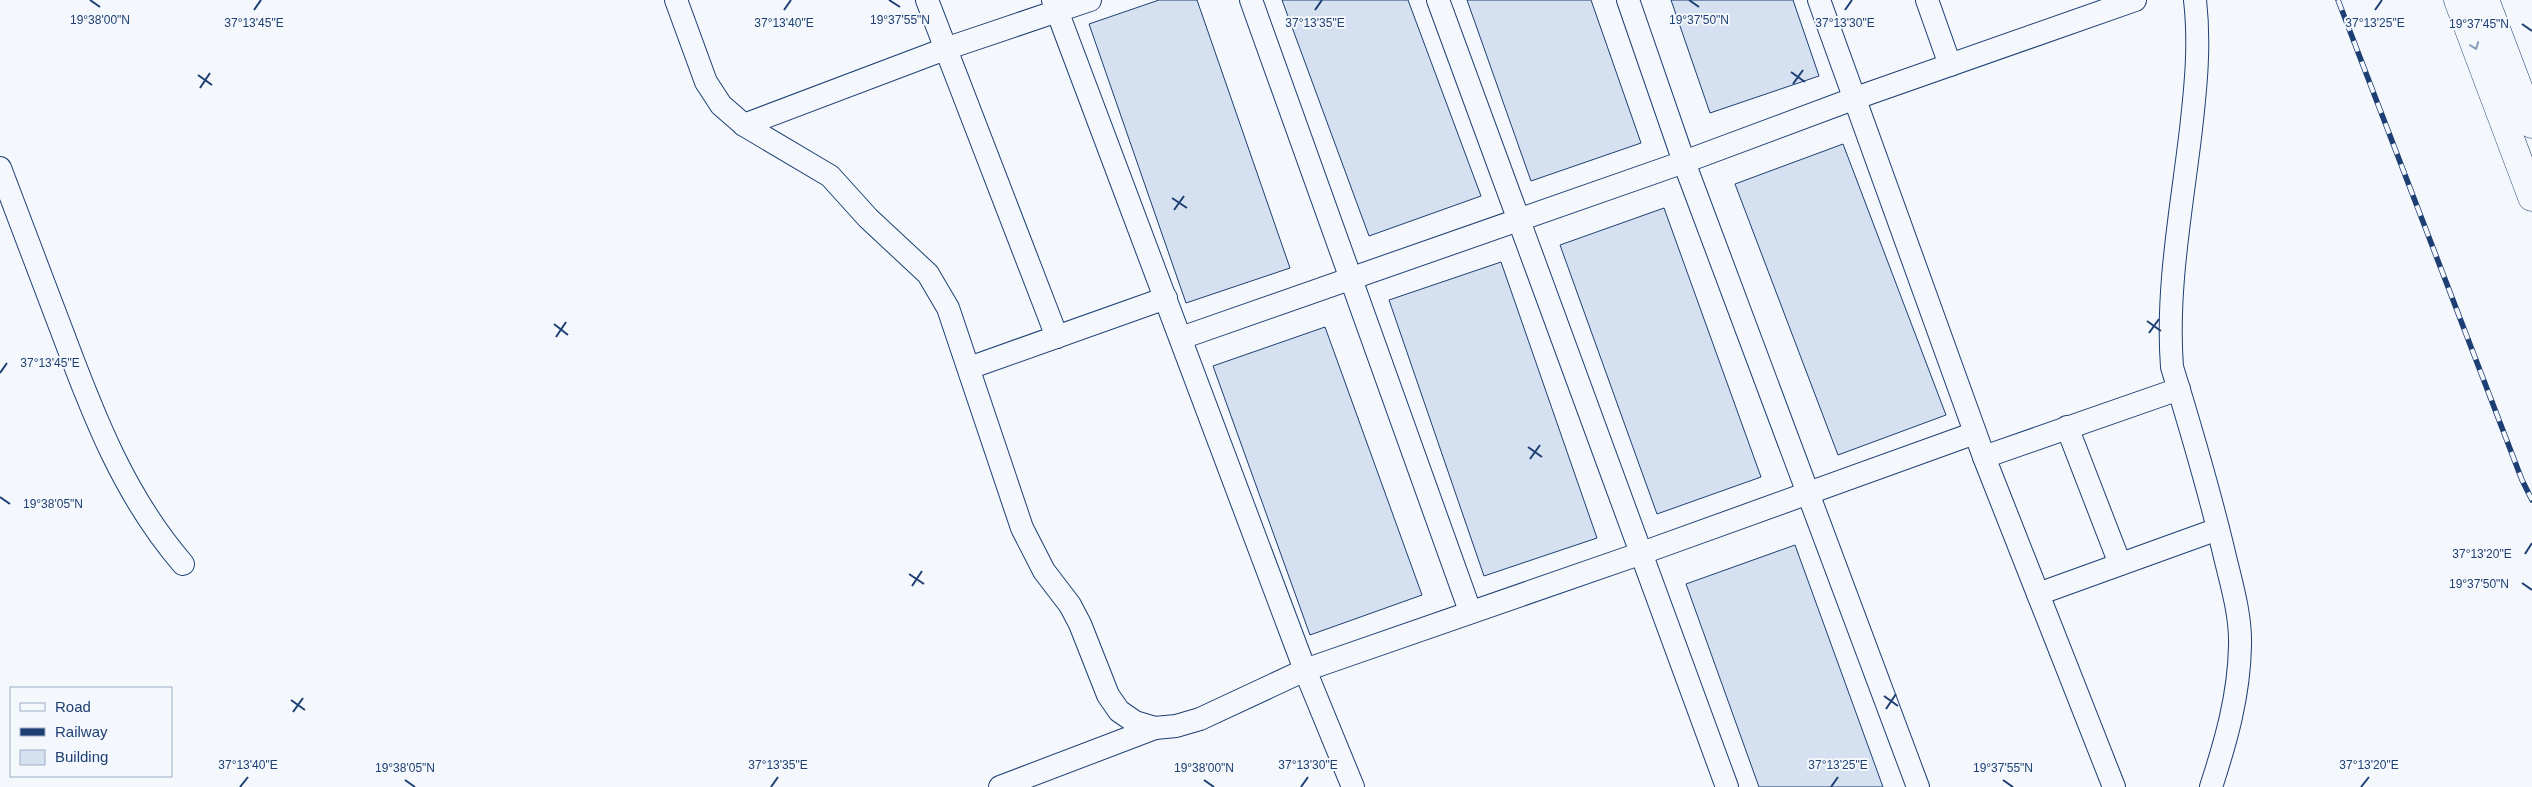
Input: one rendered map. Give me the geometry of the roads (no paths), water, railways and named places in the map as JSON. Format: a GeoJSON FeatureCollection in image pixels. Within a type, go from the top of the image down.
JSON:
{"type":"FeatureCollection","features":[{"type":"Feature","properties":{"kind":"main road"},"geometry":{"type":"LineString","coordinates":[[2458,0],[2532,197]]}},
{"type":"Feature","properties":{"kind":"main road"},"geometry":{"type":"LineString","coordinates":[[2485,0],[2532,124]]}},
{"type":"Feature","properties":{"kind":"street"},"geometry":{"type":"LineString","coordinates":[[676,0],[712,94],[721,105],[744,125],[830,176],[868,218],[918,262],[928,274],[948,308],[1022,528],[1032,552],[1044,572],[1070,605],[1080,624],[1108,695],[1119,710],[1135,722],[1155,728]]}},
{"type":"Feature","properties":{"kind":"street"},"geometry":{"type":"LineString","coordinates":[[927,0],[1057,337]]}},
{"type":"Feature","properties":{"kind":"street"},"geometry":{"type":"LineString","coordinates":[[744,125],[945,50],[1055,6],[1090,0]]}},
{"type":"Feature","properties":{"kind":"street"},"geometry":{"type":"LineString","coordinates":[[1251,0],[1470,611]]}},
{"type":"Feature","properties":{"kind":"street"},"geometry":{"type":"LineString","coordinates":[[1438,0],[1727,787]]}},
{"type":"Feature","properties":{"kind":"street"},"geometry":{"type":"LineString","coordinates":[[1628,0],[1684,162],[1918,787]]}},
{"type":"Feature","properties":{"kind":"street"},"geometry":{"type":"LineString","coordinates":[[1819,0],[1853,99],[1975,433],[2114,787]]}},
{"type":"Feature","properties":{"kind":"street"},"geometry":{"type":"LineString","coordinates":[[1927,0],[1950,65]]}},
{"type":"Feature","properties":{"kind":"street"},"geometry":{"type":"LineString","coordinates":[[1180,338],[1684,162],[1950,65],[2079,9],[2135,0]]}},
{"type":"Feature","properties":{"kind":"street"},"geometry":{"type":"LineString","coordinates":[[2195,0],[2199,30],[2196,83],[2174,271],[2170,341],[2172,366],[2218,529],[2236,606],[2240,645],[2236,698],[2228,732],[2210,787]]}},
{"type":"Feature","properties":{"kind":"street"},"geometry":{"type":"LineString","coordinates":[[1055,6],[1306,670],[1353,787]]}},
{"type":"Feature","properties":{"kind":"street"},"geometry":{"type":"LineString","coordinates":[[0,168],[101,434],[141,509],[162,539],[183,564]]}},
{"type":"Feature","properties":{"kind":"street"},"geometry":{"type":"LineString","coordinates":[[969,368],[1166,298]]}},
{"type":"Feature","properties":{"kind":"street"},"geometry":{"type":"LineString","coordinates":[[1984,456],[2179,389]]}},
{"type":"Feature","properties":{"kind":"street"},"geometry":{"type":"LineString","coordinates":[[2067,427],[2120,564]]}},
{"type":"Feature","properties":{"kind":"street"},"geometry":{"type":"LineString","coordinates":[[1000,787],[1155,728],[1176,726],[1200,718],[1306,670],[1470,611],[1642,553],[1975,433]]}},
{"type":"Feature","properties":{"kind":"street"},"geometry":{"type":"LineString","coordinates":[[2038,594],[2218,529]]}},
{"type":"Feature","properties":{"kind":"railway"},"geometry":{"type":"LineString","coordinates":[[2338,0],[2522,480],[2532,500]]}}]}
